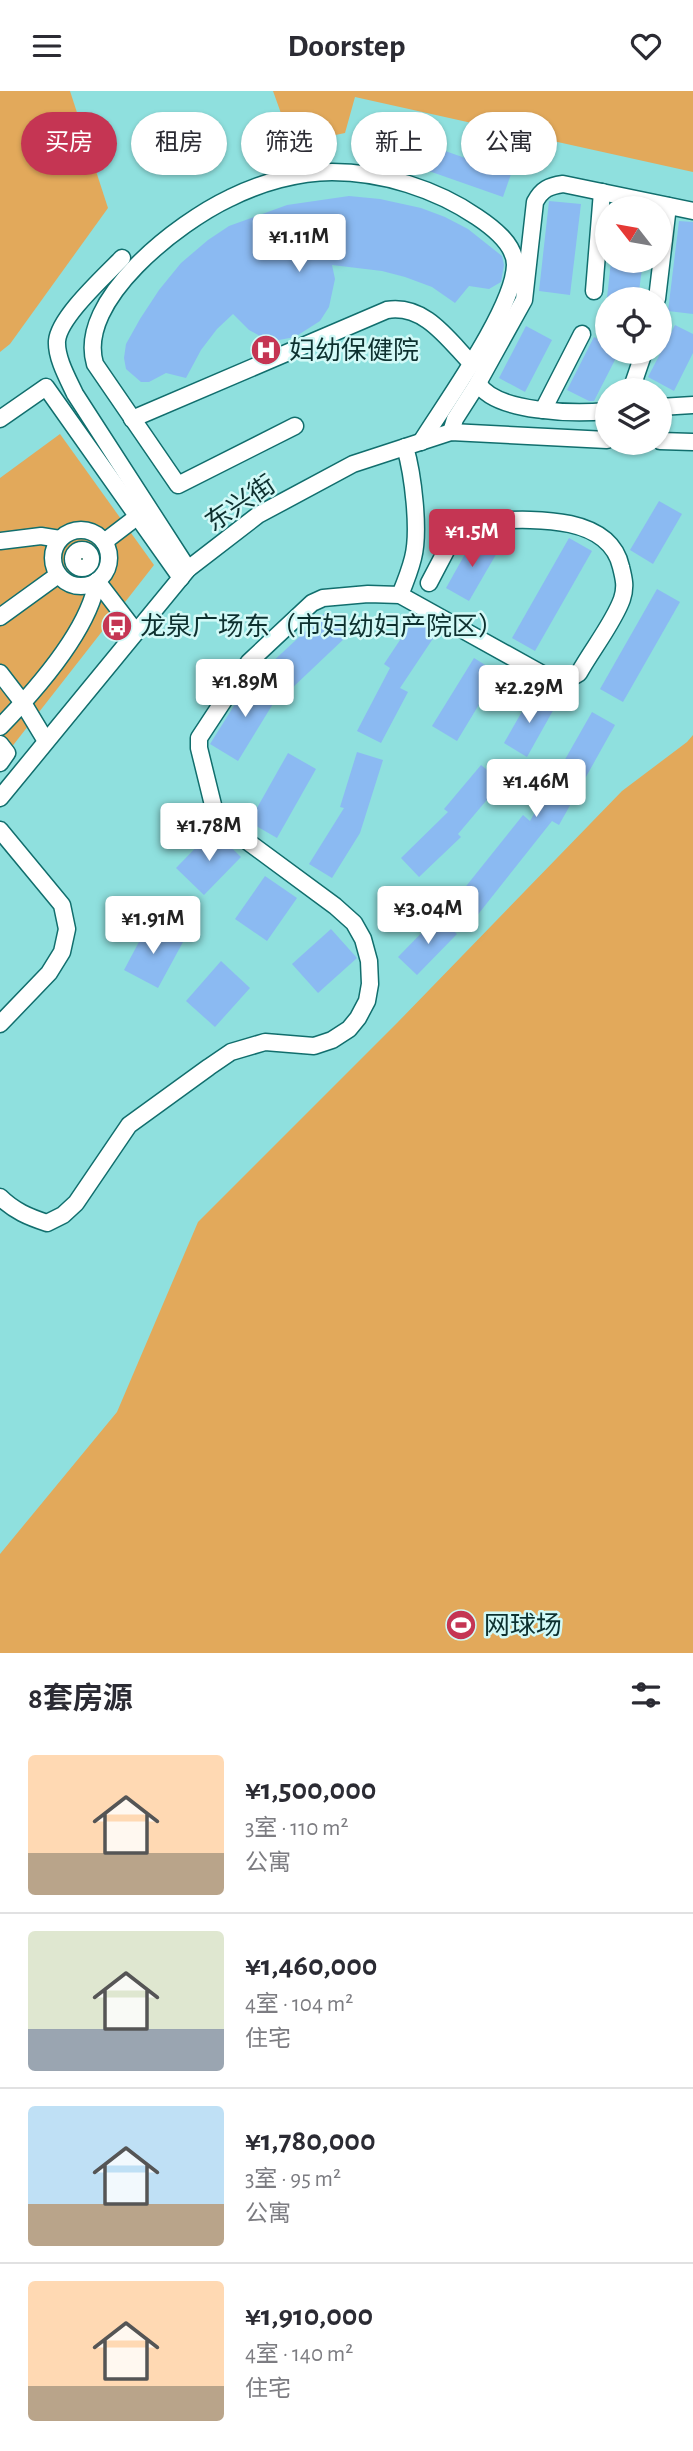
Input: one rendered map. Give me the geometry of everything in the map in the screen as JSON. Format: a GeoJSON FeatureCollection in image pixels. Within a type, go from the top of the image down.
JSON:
{"type":"FeatureCollection","features":[{"type":"Feature","properties":{"kind":"street"},"geometry":{"type":"LineString","coordinates":[[295,426],[178,485],[96,364],[91,350],[96,327],[108,301],[146,255],[177,229],[229,198],[273,180],[330,172],[373,175],[458,204],[492,227],[506,241],[515,263],[506,300],[421,442]]}},
{"type":"Feature","properties":{"kind":"street"},"geometry":{"type":"LineString","coordinates":[[451,432],[455,419],[524,300],[536,202],[540,193],[551,186],[563,184],[620,196]]}},
{"type":"Feature","properties":{"kind":"street"},"geometry":{"type":"LineString","coordinates":[[594,291],[601,192]]}},
{"type":"Feature","properties":{"kind":"street"},"geometry":{"type":"LineString","coordinates":[[672,207],[693,211]]}},
{"type":"Feature","properties":{"kind":"street"},"geometry":{"type":"LineString","coordinates":[[121,258],[72,311],[57,341],[62,363],[75,394],[185,573]]}},
{"type":"Feature","properties":{"kind":"street"},"geometry":{"type":"LineString","coordinates":[[132,419],[387,310],[398,308],[410,310],[437,326],[470,362]]}},
{"type":"Feature","properties":{"kind":"street"},"geometry":{"type":"LineString","coordinates":[[543,409],[582,334]]}},
{"type":"Feature","properties":{"kind":"street"},"geometry":{"type":"LineString","coordinates":[[478,383],[483,392],[495,399],[579,414],[595,412]]}},
{"type":"Feature","properties":{"kind":"street"},"geometry":{"type":"LineString","coordinates":[[0,419],[46,387],[138,516],[185,573]]}},
{"type":"Feature","properties":{"kind":"street"},"geometry":{"type":"LineString","coordinates":[[672,406],[692,403]]}},
{"type":"Feature","properties":{"kind":"street","name":"东兴街"},"geometry":{"type":"LineString","coordinates":[[0,798],[185,573],[258,515],[353,464],[451,432],[595,439]]}},
{"type":"Feature","properties":{"kind":"street"},"geometry":{"type":"LineString","coordinates":[[672,441],[693,442]]}},
{"type":"Feature","properties":{"kind":"street"},"geometry":{"type":"LineString","coordinates":[[400,595],[414,556],[415,528],[405,447]]}},
{"type":"Feature","properties":{"kind":"street"},"geometry":{"type":"LineString","coordinates":[[104,542],[138,516]]}},
{"type":"Feature","properties":{"kind":"street"},"geometry":{"type":"LineString","coordinates":[[0,1221],[4,1202],[27,1217],[47,1223],[63,1215],[76,1203],[129,1125],[209,1067],[231,1052],[265,1042],[314,1046],[332,1041],[349,1029],[367,1001],[370,984],[369,961],[363,939],[354,923],[232,830],[215,810],[199,748],[199,738],[249,662],[312,603],[323,599],[368,594],[400,595],[546,676],[556,680],[568,680],[579,673],[622,600],[625,585],[620,562],[611,543],[576,525],[534,521],[470,521],[460,524],[429,583]]}},
{"type":"Feature","properties":{"kind":"street"},"geometry":{"type":"LineString","coordinates":[[82,530],[97,535],[104,542],[109,555],[108,564],[97,581],[78,586],[70,584],[58,575],[53,559],[54,551],[60,539],[68,533],[82,530]]}},
{"type":"Feature","properties":{"kind":"street"},"geometry":{"type":"LineString","coordinates":[[0,541],[41,536],[60,539]]}},
{"type":"Feature","properties":{"kind":"street"},"geometry":{"type":"LineString","coordinates":[[0,617],[58,575]]}},
{"type":"Feature","properties":{"kind":"street"},"geometry":{"type":"LineString","coordinates":[[97,581],[136,632]]}},
{"type":"Feature","properties":{"kind":"street"},"geometry":{"type":"LineString","coordinates":[[0,727],[53,665],[95,595],[97,581]]}},
{"type":"Feature","properties":{"kind":"street"},"geometry":{"type":"LineString","coordinates":[[0,673],[23,703],[46,741]]}},
{"type":"Feature","properties":{"kind":"street"},"geometry":{"type":"LineString","coordinates":[[0,744],[7,753],[0,763]]}},
{"type":"Feature","properties":{"kind":"street"},"geometry":{"type":"LineString","coordinates":[[0,830],[62,905],[67,929],[62,952],[49,973],[0,1024]]}},
{"type":"Feature","properties":{"kind":"shaded area"},"geometry":{"type":"Polygon","coordinates":[[[0,91],[70,91],[77,112],[21,112],[21,175],[97,175],[108,208],[10,344],[0,352],[0,91]]]}},
{"type":"Feature","properties":{"kind":"shaded area"},"geometry":{"type":"Polygon","coordinates":[[[273,91],[693,91],[693,172],[557,142],[557,112],[461,112],[461,121],[447,117],[447,112],[423,112],[355,97],[345,133],[337,135],[337,112],[281,112],[273,91]]]}},
{"type":"Feature","properties":{"kind":"shaded area"},"geometry":{"type":"Polygon","coordinates":[[[60,434],[154,565],[7,753],[0,744],[0,478],[60,434]]]}},
{"type":"Feature","properties":{"kind":"shaded area"},"geometry":{"type":"Polygon","coordinates":[[[693,735],[693,1653],[0,1653],[0,1554],[117,1412],[198,1222],[398,1022],[622,791],[693,735]]]}},
{"type":"Feature","properties":{"kind":"building"},"geometry":{"type":"Polygon","coordinates":[[[447,152],[461,156],[461,175],[511,175],[503,197],[440,175],[447,175],[447,152]]]}},
{"type":"Feature","properties":{"kind":"building"},"geometry":{"type":"Polygon","coordinates":[[[349,196],[380,199],[421,208],[468,229],[502,256],[504,265],[501,282],[489,289],[469,286],[455,303],[432,287],[405,277],[382,271],[332,265],[335,279],[329,307],[320,321],[295,337],[266,339],[249,330],[233,314],[201,350],[186,378],[166,373],[149,382],[141,382],[126,369],[126,344],[140,319],[181,263],[208,240],[229,226],[287,205],[349,196]]]}},
{"type":"Feature","properties":{"kind":"building"},"geometry":{"type":"Polygon","coordinates":[[[549,201],[581,204],[570,295],[539,291],[549,201]]]}},
{"type":"Feature","properties":{"kind":"building"},"geometry":{"type":"Polygon","coordinates":[[[679,221],[693,222],[693,314],[672,311],[671,287],[679,221]]]}},
{"type":"Feature","properties":{"kind":"building"},"geometry":{"type":"Polygon","coordinates":[[[610,273],[641,273],[640,287],[608,287],[610,273]]]}},
{"type":"Feature","properties":{"kind":"building"},"geometry":{"type":"Polygon","coordinates":[[[675,325],[693,334],[693,353],[674,391],[672,378],[648,377],[655,364],[672,364],[672,331],[675,325]]]}},
{"type":"Feature","properties":{"kind":"building"},"geometry":{"type":"Polygon","coordinates":[[[526,326],[552,340],[525,392],[499,378],[526,326]]]}},
{"type":"Feature","properties":{"kind":"building"},"geometry":{"type":"Polygon","coordinates":[[[594,337],[595,364],[613,364],[606,378],[595,378],[594,401],[567,390],[594,337]]]}},
{"type":"Feature","properties":{"kind":"building"},"geometry":{"type":"Polygon","coordinates":[[[659,501],[682,514],[653,564],[630,550],[659,501]]]}},
{"type":"Feature","properties":{"kind":"building"},"geometry":{"type":"Polygon","coordinates":[[[474,538],[498,551],[469,601],[446,588],[474,538]]]}},
{"type":"Feature","properties":{"kind":"building"},"geometry":{"type":"Polygon","coordinates":[[[569,538],[592,551],[535,651],[512,638],[569,538]]]}},
{"type":"Feature","properties":{"kind":"building"},"geometry":{"type":"Polygon","coordinates":[[[657,589],[680,602],[623,702],[600,689],[657,589]]]}},
{"type":"Feature","properties":{"kind":"building"},"geometry":{"type":"Polygon","coordinates":[[[326,612],[348,635],[290,690],[268,666],[326,612]]]}},
{"type":"Feature","properties":{"kind":"building"},"geometry":{"type":"Polygon","coordinates":[[[416,616],[438,631],[400,688],[408,692],[381,743],[357,731],[390,668],[384,664],[416,616]]]}},
{"type":"Feature","properties":{"kind":"building"},"geometry":{"type":"Polygon","coordinates":[[[474,658],[498,673],[457,741],[432,726],[474,658]]]}},
{"type":"Feature","properties":{"kind":"building"},"geometry":{"type":"Polygon","coordinates":[[[252,677],[279,694],[238,761],[210,744],[252,677]]]}},
{"type":"Feature","properties":{"kind":"building"},"geometry":{"type":"Polygon","coordinates":[[[532,694],[555,707],[527,757],[504,743],[532,694]]]}},
{"type":"Feature","properties":{"kind":"building"},"geometry":{"type":"Polygon","coordinates":[[[592,712],[615,725],[559,825],[552,821],[472,922],[451,905],[523,815],[530,821],[592,712]]]}},
{"type":"Feature","properties":{"kind":"building"},"geometry":{"type":"Polygon","coordinates":[[[357,752],[383,760],[360,833],[332,878],[309,864],[344,808],[340,807],[357,752]]]}},
{"type":"Feature","properties":{"kind":"building"},"geometry":{"type":"Polygon","coordinates":[[[288,753],[316,769],[277,838],[249,822],[288,753]]]}},
{"type":"Feature","properties":{"kind":"building"},"geometry":{"type":"Polygon","coordinates":[[[481,765],[502,782],[458,834],[461,837],[419,877],[401,858],[448,812],[444,809],[481,765]]]}},
{"type":"Feature","properties":{"kind":"building"},"geometry":{"type":"Polygon","coordinates":[[[213,830],[241,857],[204,895],[176,868],[213,830]]]}},
{"type":"Feature","properties":{"kind":"building"},"geometry":{"type":"Polygon","coordinates":[[[265,876],[297,898],[267,941],[235,919],[265,876]]]}},
{"type":"Feature","properties":{"kind":"building"},"geometry":{"type":"Polygon","coordinates":[[[438,916],[457,934],[417,975],[398,957],[438,916]]]}},
{"type":"Feature","properties":{"kind":"building"},"geometry":{"type":"Polygon","coordinates":[[[149,923],[183,942],[158,988],[124,970],[149,923]]]}},
{"type":"Feature","properties":{"kind":"building"},"geometry":{"type":"Polygon","coordinates":[[[331,929],[357,958],[318,993],[292,964],[331,929]]]}},
{"type":"Feature","properties":{"kind":"building"},"geometry":{"type":"Polygon","coordinates":[[[221,961],[250,988],[215,1027],[186,1001],[221,961]]]}},
{"type":"Feature","properties":{"kind":"place","name":"妇幼保健院"},"geometry":{"type":"Point","coordinates":[266,350]}},
{"type":"Feature","properties":{"kind":"place","name":"龙泉广场东（市妇幼妇产院区）"},"geometry":{"type":"Point","coordinates":[117,626]}},
{"type":"Feature","properties":{"kind":"place","name":"网球场"},"geometry":{"type":"Point","coordinates":[461,1625]}}]}
